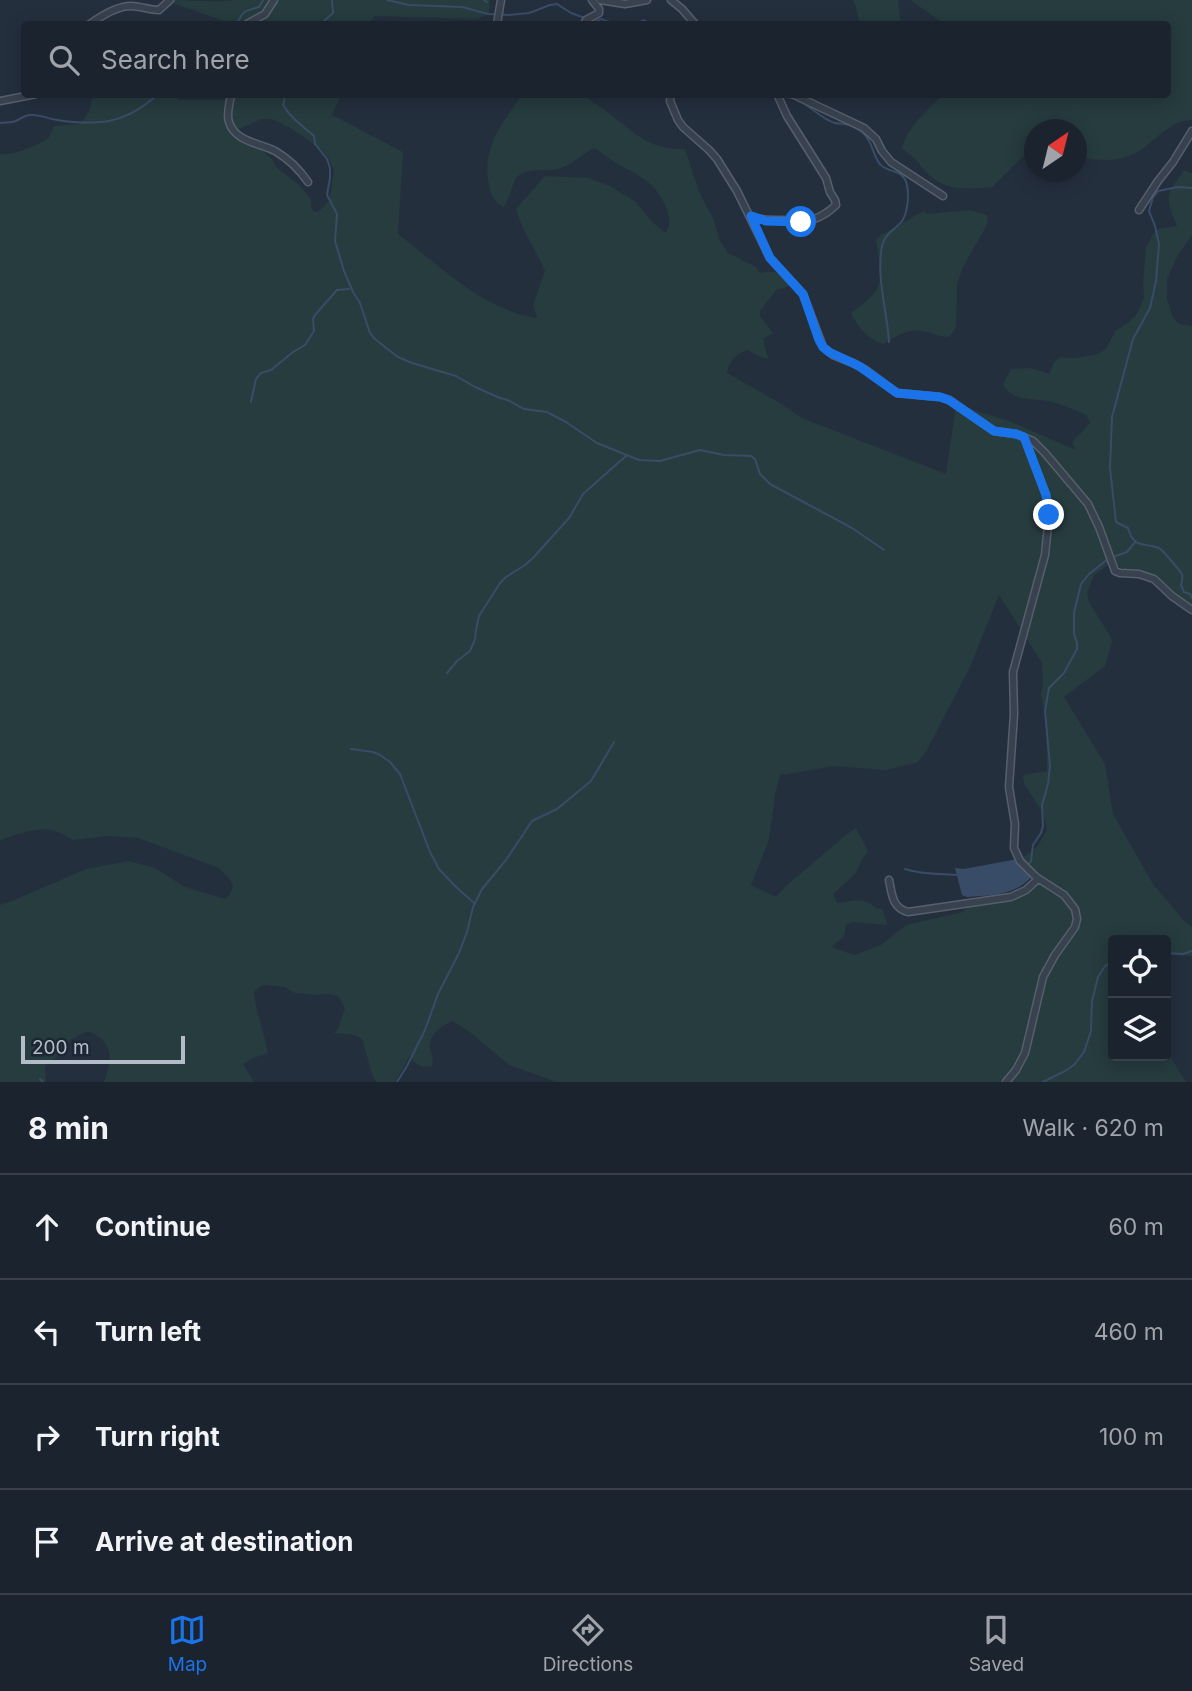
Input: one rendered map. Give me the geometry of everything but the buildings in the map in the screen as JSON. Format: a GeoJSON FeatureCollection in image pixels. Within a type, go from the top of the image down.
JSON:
{"type":"FeatureCollection","features":[{"type":"Feature","properties":{"kind":"street"},"geometry":{"type":"LineString","coordinates":[[94,21],[130,6],[159,10],[170,0]]}},
{"type":"Feature","properties":{"kind":"street"},"geometry":{"type":"LineString","coordinates":[[252,21],[265,14],[274,0]]}},
{"type":"Feature","properties":{"kind":"street"},"geometry":{"type":"LineString","coordinates":[[498,21],[501,0]]}},
{"type":"Feature","properties":{"kind":"street"},"geometry":{"type":"LineString","coordinates":[[586,21],[599,13],[592,0]]}},
{"type":"Feature","properties":{"kind":"street"},"geometry":{"type":"LineString","coordinates":[[600,0],[633,4],[647,0]]}},
{"type":"Feature","properties":{"kind":"street"},"geometry":{"type":"LineString","coordinates":[[671,0],[692,21]]}},
{"type":"Feature","properties":{"kind":"street"},"geometry":{"type":"LineString","coordinates":[[0,101],[21,97]]}},
{"type":"Feature","properties":{"kind":"street"},"geometry":{"type":"LineString","coordinates":[[231,98],[228,120],[235,132],[279,153],[297,167],[308,182]]}},
{"type":"Feature","properties":{"kind":"street"},"geometry":{"type":"LineString","coordinates":[[670,98],[683,127],[717,159],[737,191],[770,258],[803,294],[823,347],[859,366],[897,393],[949,400],[994,431],[1016,434],[1038,446],[1092,511],[1115,572],[1139,573],[1154,579],[1192,610]]}},
{"type":"Feature","properties":{"kind":"street"},"geometry":{"type":"LineString","coordinates":[[751,216],[766,221],[809,221],[820,217],[836,205],[826,178],[787,116],[780,98]]}},
{"type":"Feature","properties":{"kind":"street"},"geometry":{"type":"LineString","coordinates":[[800,98],[864,128],[876,139],[891,162],[943,196]]}},
{"type":"Feature","properties":{"kind":"street"},"geometry":{"type":"LineString","coordinates":[[1139,210],[1192,131]]}},
{"type":"Feature","properties":{"kind":"street"},"geometry":{"type":"LineString","coordinates":[[1006,1082],[1025,1053],[1046,971],[1076,923],[1075,909],[1064,895],[1038,879],[1016,854],[1014,841],[1015,824],[1009,788],[1014,714],[1013,672],[1045,555],[1049,515],[1046,495],[1024,437]]}},
{"type":"Feature","properties":{"kind":"street"},"geometry":{"type":"LineString","coordinates":[[889,880],[895,905],[908,912],[1011,897],[1026,890],[1038,879]]}},
{"type":"Feature","properties":{"kind":"green space"},"geometry":{"type":"Polygon","coordinates":[[[490,0],[489,14],[477,19],[374,16],[372,21],[266,21],[260,17],[253,21],[224,21],[170,2],[490,0]]]}},
{"type":"Feature","properties":{"kind":"green space"},"geometry":{"type":"Polygon","coordinates":[[[852,0],[898,0],[901,21],[859,21],[852,0]]]}},
{"type":"Feature","properties":{"kind":"green space"},"geometry":{"type":"Polygon","coordinates":[[[910,0],[1192,0],[1192,120],[1172,126],[1129,156],[1112,160],[1087,158],[1087,119],[1024,119],[1024,156],[992,187],[948,186],[933,178],[902,149],[913,127],[939,98],[1171,98],[1171,21],[941,21],[910,0]]]}},
{"type":"Feature","properties":{"kind":"green space"},"geometry":{"type":"Polygon","coordinates":[[[92,98],[340,98],[332,115],[403,152],[398,234],[479,296],[497,306],[535,318],[537,316],[533,305],[545,271],[516,209],[545,176],[588,178],[610,186],[636,202],[664,232],[669,224],[669,217],[658,192],[638,175],[595,148],[561,168],[527,172],[517,177],[504,207],[494,198],[487,171],[491,147],[520,98],[586,98],[646,141],[685,149],[699,192],[714,220],[719,239],[728,253],[756,267],[760,273],[777,273],[791,284],[776,290],[760,311],[760,316],[773,333],[763,339],[768,358],[747,350],[734,358],[727,373],[802,418],[946,474],[956,405],[1009,421],[1076,450],[1072,443],[1090,422],[1086,415],[1053,402],[1017,396],[1003,384],[1011,369],[1031,368],[1049,374],[1060,357],[1094,355],[1105,350],[1116,330],[1137,314],[1144,297],[1146,247],[1155,231],[1177,226],[1170,208],[1170,191],[1184,170],[1192,172],[1192,235],[1178,255],[1167,279],[1167,299],[1173,318],[1179,324],[1192,326],[1192,614],[1177,594],[1156,577],[1114,564],[1108,565],[1094,575],[1087,593],[1089,602],[1112,641],[1105,666],[1064,697],[1105,764],[1113,814],[1153,884],[1192,927],[1192,956],[1171,955],[1171,935],[1108,935],[1108,1061],[1171,1061],[1171,1058],[1186,1082],[557,1082],[509,1065],[453,1021],[441,1028],[432,1038],[432,1066],[419,1065],[410,1055],[395,1082],[377,1082],[373,1077],[362,1039],[355,1035],[334,1033],[345,1008],[338,996],[295,993],[285,987],[262,985],[254,992],[268,1053],[243,1064],[254,1082],[104,1082],[109,1066],[109,1052],[103,1040],[88,1031],[70,1040],[59,1055],[45,1066],[46,1082],[0,1082],[0,905],[86,869],[129,861],[155,868],[185,887],[225,899],[233,886],[219,868],[138,838],[108,836],[72,840],[54,831],[37,830],[0,840],[0,154],[19,152],[48,139],[54,126],[80,124],[89,112],[92,98]],[[261,119],[239,129],[238,133],[242,140],[271,158],[276,167],[299,185],[311,199],[311,208],[315,212],[319,211],[329,201],[334,171],[321,149],[272,119],[261,119]],[[999,595],[970,667],[926,752],[918,762],[886,770],[834,766],[780,775],[769,840],[751,885],[776,897],[856,828],[868,851],[855,874],[833,894],[837,903],[862,900],[882,909],[888,925],[852,922],[846,925],[844,936],[832,947],[854,955],[881,945],[906,925],[963,912],[971,903],[1009,898],[1039,881],[1018,859],[1036,847],[1047,829],[1043,813],[1024,784],[1023,775],[1047,771],[1046,719],[1041,694],[1042,663],[999,595]]]}},
{"type":"Feature","properties":{"kind":"green space"},"geometry":{"type":"Polygon","coordinates":[[[969,210],[987,215],[988,223],[963,267],[957,284],[956,328],[949,337],[909,331],[884,344],[869,336],[860,328],[851,313],[871,297],[879,282],[880,265],[876,240],[924,211],[927,214],[969,210]]]}},
{"type":"Feature","properties":{"kind":"water"},"geometry":{"type":"Polygon","coordinates":[[[1018,859],[1033,875],[1019,887],[994,895],[962,895],[955,868],[964,869],[1018,859]]]}},
{"type":"Feature","properties":{"kind":"waterway"},"geometry":{"type":"LineString","coordinates":[[239,21],[247,10],[259,7],[263,0]]}},
{"type":"Feature","properties":{"kind":"waterway"},"geometry":{"type":"LineString","coordinates":[[324,21],[333,13],[332,0]]}},
{"type":"Feature","properties":{"kind":"waterway"},"geometry":{"type":"LineString","coordinates":[[387,0],[409,5],[462,7],[488,14],[509,15],[529,13],[557,4],[585,18]]}},
{"type":"Feature","properties":{"kind":"waterway"},"geometry":{"type":"LineString","coordinates":[[596,21],[607,21]]}},
{"type":"Feature","properties":{"kind":"waterway"},"geometry":{"type":"LineString","coordinates":[[642,21],[646,21]]}},
{"type":"Feature","properties":{"kind":"waterway"},"geometry":{"type":"LineString","coordinates":[[0,123],[14,122],[34,115],[72,122],[99,122],[123,117],[153,98]]}},
{"type":"Feature","properties":{"kind":"waterway"},"geometry":{"type":"LineString","coordinates":[[285,98],[283,105],[286,110],[314,136],[315,144],[327,159],[330,168],[327,195],[337,214],[335,241],[344,271],[360,303],[370,333],[390,351],[412,363],[456,376],[524,409],[547,412],[597,443],[639,460],[660,461],[700,450],[724,455],[751,456],[755,459],[760,474],[770,484],[852,528],[884,550]]}},
{"type":"Feature","properties":{"kind":"waterway"},"geometry":{"type":"LineString","coordinates":[[791,98],[829,121],[858,129],[867,137],[879,164],[900,174],[905,180],[908,194],[906,213],[885,238],[880,258],[889,342]]}},
{"type":"Feature","properties":{"kind":"waterway"},"geometry":{"type":"LineString","coordinates":[[1192,188],[1178,187],[1158,191],[1153,197],[1149,211],[1159,244],[1156,281],[1150,308],[1133,339],[1112,417],[1110,468],[1116,522],[1128,528],[1133,540],[1164,552],[1182,574],[1181,585],[1184,592],[1192,598]]}},
{"type":"Feature","properties":{"kind":"waterway"},"geometry":{"type":"LineString","coordinates":[[251,402],[256,379],[261,373],[271,370],[305,345],[314,331],[315,315],[337,290],[349,289]]}},
{"type":"Feature","properties":{"kind":"waterway"},"geometry":{"type":"LineString","coordinates":[[447,673],[470,651],[479,616],[500,583],[533,558],[569,518],[583,494],[627,455]]}},
{"type":"Feature","properties":{"kind":"waterway"},"geometry":{"type":"LineString","coordinates":[[1113,557],[1127,552],[1136,541]]}},
{"type":"Feature","properties":{"kind":"waterway"},"geometry":{"type":"LineString","coordinates":[[1027,867],[1031,861],[1033,845],[1043,826],[1042,805],[1050,766],[1045,711],[1049,688],[1064,673],[1077,649],[1074,613],[1081,584],[1108,559]]}},
{"type":"Feature","properties":{"kind":"waterway"},"geometry":{"type":"LineString","coordinates":[[397,1082],[425,1030],[438,994],[459,953],[473,907],[482,889],[506,860],[532,821],[557,809],[591,781],[614,742]]}},
{"type":"Feature","properties":{"kind":"waterway"},"geometry":{"type":"LineString","coordinates":[[351,749],[380,755],[400,774],[439,869],[474,903]]}},
{"type":"Feature","properties":{"kind":"waterway"},"geometry":{"type":"LineString","coordinates":[[905,869],[956,875]]}},
{"type":"Feature","properties":{"kind":"waterway"},"geometry":{"type":"LineString","coordinates":[[1171,953],[1192,951]]}},
{"type":"Feature","properties":{"kind":"waterway"},"geometry":{"type":"LineString","coordinates":[[1043,1082],[1074,1065],[1084,1052],[1091,1031],[1092,1001],[1098,977],[1108,964]]}},
{"type":"Feature","properties":{"kind":"waterway"},"geometry":{"type":"LineString","coordinates":[[40,1079],[43,1082]]}},
{"type":"Feature","properties":{"kind":"route"},"geometry":{"type":"LineString","coordinates":[[801,222],[762,221],[751,216],[770,258],[803,294],[823,347],[833,355],[866,370],[897,393],[949,400],[994,431],[1024,437],[1046,495],[1049,515]]}}]}
